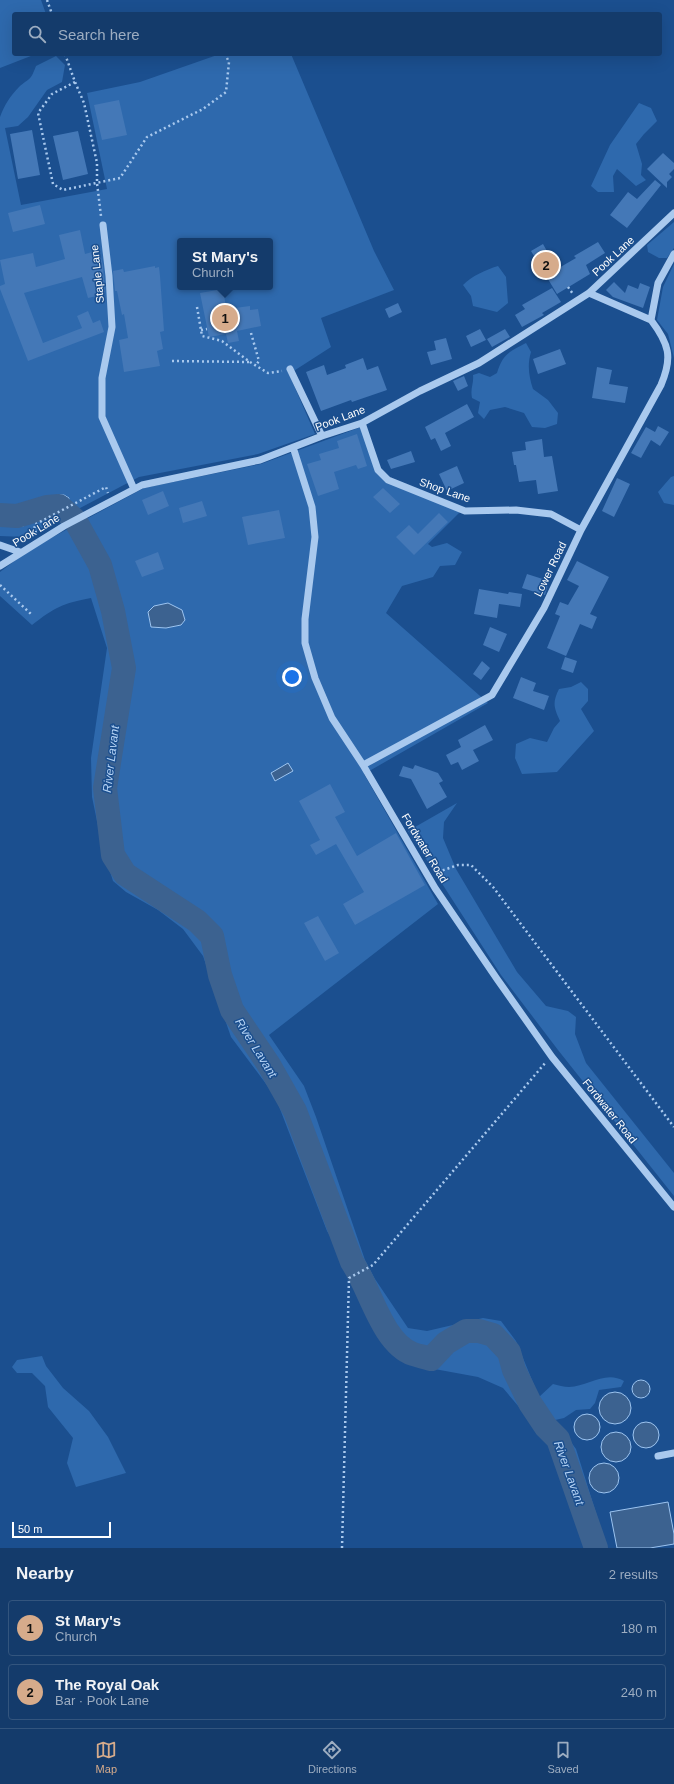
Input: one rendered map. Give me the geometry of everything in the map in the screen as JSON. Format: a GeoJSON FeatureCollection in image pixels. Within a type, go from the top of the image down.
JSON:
{"type":"FeatureCollection","features":[{"type":"Feature","properties":{"kind":"street","name":"Pook Lane"},"geometry":{"type":"LineString","coordinates":[[0,566],[20,552],[64,526],[142,485],[260,460],[322,436],[362,423],[420,390],[479,363],[589,293],[674,213]]}},
{"type":"Feature","properties":{"kind":"street","name":"Staple Lane"},"geometry":{"type":"LineString","coordinates":[[103,225],[109,276],[112,326],[102,378],[102,417],[134,489]]}},
{"type":"Feature","properties":{"kind":"street"},"geometry":{"type":"LineString","coordinates":[[589,293],[651,320],[658,283],[674,254]]}},
{"type":"Feature","properties":{"kind":"street","name":"Lower Road"},"geometry":{"type":"LineString","coordinates":[[363,765],[492,695],[544,608],[581,530],[668,370],[668,350],[662,335],[651,320]]}},
{"type":"Feature","properties":{"kind":"street"},"geometry":{"type":"LineString","coordinates":[[290,369],[322,436]]}},
{"type":"Feature","properties":{"kind":"street","name":"Shop Lane"},"geometry":{"type":"LineString","coordinates":[[362,423],[378,470],[388,480],[465,511],[516,510],[551,514],[581,530]]}},
{"type":"Feature","properties":{"kind":"street","name":"Fordwater Road"},"geometry":{"type":"LineString","coordinates":[[293,447],[312,507],[315,537],[305,620],[305,644],[315,678],[332,718],[363,765],[435,888],[497,980],[552,1057],[674,1207]]}},
{"type":"Feature","properties":{"kind":"street"},"geometry":{"type":"LineString","coordinates":[[0,545],[20,552]]}},
{"type":"Feature","properties":{"kind":"street"},"geometry":{"type":"LineString","coordinates":[[658,1456],[674,1453]]}},
{"type":"Feature","properties":{"kind":"path"},"geometry":{"type":"LineString","coordinates":[[47,0],[51,12]]}},
{"type":"Feature","properties":{"kind":"path"},"geometry":{"type":"LineString","coordinates":[[66,56],[84,103],[98,163],[97,183],[103,225]]}},
{"type":"Feature","properties":{"kind":"path"},"geometry":{"type":"LineString","coordinates":[[75,82],[52,94],[38,113],[53,184],[63,190],[120,178],[147,137],[203,110],[226,92],[229,62],[226,56]]}},
{"type":"Feature","properties":{"kind":"path"},"geometry":{"type":"LineString","coordinates":[[197,307],[202,336],[222,341],[250,362],[268,373],[290,369]]}},
{"type":"Feature","properties":{"kind":"path"},"geometry":{"type":"LineString","coordinates":[[201,330],[207,329]]}},
{"type":"Feature","properties":{"kind":"path"},"geometry":{"type":"LineString","coordinates":[[251,333],[259,361],[256,365]]}},
{"type":"Feature","properties":{"kind":"path"},"geometry":{"type":"LineString","coordinates":[[172,361],[250,362]]}},
{"type":"Feature","properties":{"kind":"path"},"geometry":{"type":"LineString","coordinates":[[38,541],[34,525],[106,487],[112,500]]}},
{"type":"Feature","properties":{"kind":"path"},"geometry":{"type":"LineString","coordinates":[[0,585],[31,614]]}},
{"type":"Feature","properties":{"kind":"path"},"geometry":{"type":"LineString","coordinates":[[438,872],[458,865],[471,865],[493,887],[674,1127]]}},
{"type":"Feature","properties":{"kind":"path"},"geometry":{"type":"LineString","coordinates":[[342,1548],[349,1278],[373,1265],[544,1064],[552,1057]]}},
{"type":"Feature","properties":{"kind":"shaded area"},"geometry":{"type":"Polygon","coordinates":[[[0,0],[41,0],[45,12],[12,12],[12,56],[31,56],[0,68],[0,0]]]}},
{"type":"Feature","properties":{"kind":"shaded area"},"geometry":{"type":"Polygon","coordinates":[[[56,56],[65,65],[62,82],[47,90],[28,117],[18,126],[5,128],[21,205],[107,189],[87,93],[140,82],[214,56],[292,56],[374,251],[394,290],[321,318],[331,347],[289,374],[315,434],[258,454],[139,477],[25,537],[0,536],[0,117],[5,105],[19,87],[31,77],[36,66],[56,56]]]}},
{"type":"Feature","properties":{"kind":"shaded area"},"geometry":{"type":"Polygon","coordinates":[[[639,103],[651,108],[657,121],[636,144],[642,164],[641,175],[646,180],[636,186],[617,169],[613,176],[614,192],[598,192],[591,186],[610,145],[639,103]]]}},
{"type":"Feature","properties":{"kind":"shaded area"},"geometry":{"type":"Polygon","coordinates":[[[674,222],[674,248],[667,258],[659,258],[648,252],[647,245],[674,222]]]}},
{"type":"Feature","properties":{"kind":"shaded area"},"geometry":{"type":"Polygon","coordinates":[[[674,264],[674,358],[668,334],[657,320],[663,287],[674,264]]]}},
{"type":"Feature","properties":{"kind":"shaded area"},"geometry":{"type":"Polygon","coordinates":[[[498,266],[506,277],[508,303],[497,312],[473,306],[471,296],[463,285],[470,279],[488,269],[498,266]]]}},
{"type":"Feature","properties":{"kind":"shaded area"},"geometry":{"type":"Polygon","coordinates":[[[526,343],[531,352],[529,371],[533,389],[548,400],[558,413],[557,424],[545,428],[532,427],[524,413],[505,407],[490,410],[484,419],[478,413],[480,402],[472,398],[471,391],[473,375],[479,373],[490,377],[497,373],[507,354],[526,343]]]}},
{"type":"Feature","properties":{"kind":"shaded area"},"geometry":{"type":"Polygon","coordinates":[[[361,427],[386,482],[461,511],[428,544],[432,547],[447,543],[462,552],[455,565],[440,566],[433,577],[402,586],[386,613],[488,703],[364,774],[438,904],[269,1035],[304,1086],[365,1260],[375,1279],[408,1328],[427,1331],[483,1318],[501,1321],[516,1341],[539,1397],[553,1384],[569,1387],[610,1377],[624,1381],[621,1387],[599,1390],[595,1403],[590,1409],[576,1410],[564,1418],[555,1420],[576,1449],[607,1548],[588,1548],[562,1472],[551,1445],[503,1388],[478,1377],[429,1368],[408,1361],[384,1338],[349,1267],[327,1231],[275,1096],[231,1037],[203,956],[183,929],[158,910],[126,892],[113,881],[103,850],[92,797],[91,758],[107,648],[91,598],[59,607],[32,625],[0,596],[0,572],[21,556],[40,544],[144,488],[261,464],[361,427]]]}},
{"type":"Feature","properties":{"kind":"shaded area"},"geometry":{"type":"Polygon","coordinates":[[[674,476],[674,505],[664,503],[658,492],[671,477],[674,476]]]}},
{"type":"Feature","properties":{"kind":"shaded area"},"geometry":{"type":"Polygon","coordinates":[[[58,495],[64,495],[69,498],[68,504],[23,526],[0,526],[0,511],[20,510],[58,495]]]}},
{"type":"Feature","properties":{"kind":"shaded area"},"geometry":{"type":"Polygon","coordinates":[[[168,603],[182,610],[185,620],[181,625],[166,628],[151,627],[148,612],[154,606],[168,603]]]}},
{"type":"Feature","properties":{"kind":"shaded area"},"geometry":{"type":"Polygon","coordinates":[[[581,682],[588,689],[588,701],[581,709],[594,731],[557,772],[522,774],[515,758],[516,744],[530,738],[547,742],[554,728],[560,721],[555,705],[555,698],[559,689],[571,687],[581,682]]]}},
{"type":"Feature","properties":{"kind":"shaded area"},"geometry":{"type":"Polygon","coordinates":[[[288,763],[293,771],[275,781],[271,773],[288,763]]]}},
{"type":"Feature","properties":{"kind":"shaded area"},"geometry":{"type":"Polygon","coordinates":[[[457,803],[444,822],[443,838],[456,869],[517,972],[546,1006],[568,1011],[576,1017],[575,1034],[586,1063],[674,1173],[674,1196],[558,1050],[501,975],[408,831],[457,803]]]}},
{"type":"Feature","properties":{"kind":"shaded area"},"geometry":{"type":"Polygon","coordinates":[[[42,1356],[46,1366],[63,1388],[89,1411],[108,1437],[126,1473],[76,1487],[67,1463],[73,1438],[48,1407],[45,1386],[32,1373],[17,1373],[12,1367],[17,1360],[42,1356]]]}},
{"type":"Feature","properties":{"kind":"shaded area"},"geometry":{"type":"Polygon","coordinates":[[[637,1380],[645,1380],[650,1385],[648,1396],[645,1398],[637,1398],[632,1393],[632,1385],[637,1380]]]}},
{"type":"Feature","properties":{"kind":"shaded area"},"geometry":{"type":"Polygon","coordinates":[[[612,1392],[618,1392],[628,1399],[631,1408],[630,1414],[624,1421],[618,1424],[612,1424],[602,1417],[599,1411],[599,1405],[606,1395],[612,1392]]]}},
{"type":"Feature","properties":{"kind":"shaded area"},"geometry":{"type":"Polygon","coordinates":[[[587,1414],[597,1417],[600,1427],[597,1437],[587,1440],[577,1437],[574,1427],[577,1417],[587,1414]]]}},
{"type":"Feature","properties":{"kind":"shaded area"},"geometry":{"type":"Polygon","coordinates":[[[646,1422],[656,1425],[659,1435],[656,1445],[646,1448],[636,1445],[633,1435],[636,1425],[646,1422]]]}},
{"type":"Feature","properties":{"kind":"shaded area"},"geometry":{"type":"Polygon","coordinates":[[[616,1432],[626,1437],[631,1447],[626,1457],[616,1462],[606,1457],[601,1447],[606,1437],[616,1432]]]}},
{"type":"Feature","properties":{"kind":"shaded area"},"geometry":{"type":"Polygon","coordinates":[[[604,1463],[614,1468],[619,1478],[614,1488],[604,1493],[594,1488],[589,1478],[594,1468],[604,1463]]]}},
{"type":"Feature","properties":{"kind":"shaded area"},"geometry":{"type":"Polygon","coordinates":[[[668,1502],[674,1534],[674,1544],[650,1548],[617,1548],[610,1512],[668,1502]]]}},
{"type":"Feature","properties":{"kind":"building"},"geometry":{"type":"Polygon","coordinates":[[[119,100],[127,135],[102,140],[94,105],[119,100]]]}},
{"type":"Feature","properties":{"kind":"building"},"geometry":{"type":"Polygon","coordinates":[[[32,130],[40,175],[18,179],[10,134],[32,130]]]}},
{"type":"Feature","properties":{"kind":"building"},"geometry":{"type":"Polygon","coordinates":[[[78,131],[88,174],[63,180],[53,136],[78,131]]]}},
{"type":"Feature","properties":{"kind":"building"},"geometry":{"type":"Polygon","coordinates":[[[663,153],[674,163],[674,169],[669,174],[672,177],[667,182],[667,188],[647,169],[663,153]]]}},
{"type":"Feature","properties":{"kind":"building"},"geometry":{"type":"Polygon","coordinates":[[[655,180],[661,185],[627,228],[610,215],[628,192],[637,199],[655,180]]]}},
{"type":"Feature","properties":{"kind":"building"},"geometry":{"type":"Polygon","coordinates":[[[40,205],[45,224],[13,232],[8,213],[40,205]]]}},
{"type":"Feature","properties":{"kind":"building"},"geometry":{"type":"Polygon","coordinates":[[[80,230],[85,254],[99,250],[103,265],[105,294],[88,298],[82,277],[24,293],[43,343],[82,328],[77,316],[88,311],[93,323],[100,320],[104,332],[28,361],[0,289],[0,286],[5,284],[0,260],[33,253],[36,267],[65,259],[59,235],[80,230]]]}},
{"type":"Feature","properties":{"kind":"building"},"geometry":{"type":"Polygon","coordinates":[[[598,242],[605,253],[586,265],[590,274],[557,294],[531,251],[543,244],[557,269],[576,258],[574,256],[598,242]]]}},
{"type":"Feature","properties":{"kind":"building"},"geometry":{"type":"Polygon","coordinates":[[[155,266],[155,268],[159,267],[164,331],[160,332],[163,349],[157,351],[160,366],[124,372],[119,340],[128,338],[124,314],[122,315],[117,291],[115,291],[113,271],[123,269],[124,272],[155,266]]]}},
{"type":"Feature","properties":{"kind":"building"},"geometry":{"type":"Polygon","coordinates":[[[614,282],[625,293],[628,285],[638,289],[640,283],[650,287],[643,308],[613,297],[606,290],[614,282]]]}},
{"type":"Feature","properties":{"kind":"building"},"geometry":{"type":"Polygon","coordinates":[[[552,288],[561,302],[542,313],[544,315],[522,327],[515,315],[525,309],[522,305],[552,288]]]}},
{"type":"Feature","properties":{"kind":"building"},"geometry":{"type":"Polygon","coordinates":[[[223,290],[226,307],[235,306],[235,308],[250,306],[250,310],[258,309],[261,326],[237,331],[239,341],[228,343],[226,334],[209,337],[200,293],[223,290]]]}},
{"type":"Feature","properties":{"kind":"building"},"geometry":{"type":"Polygon","coordinates":[[[398,303],[402,312],[389,318],[385,309],[398,303]]]}},
{"type":"Feature","properties":{"kind":"building"},"geometry":{"type":"Polygon","coordinates":[[[480,329],[486,340],[471,347],[466,336],[480,329]]]}},
{"type":"Feature","properties":{"kind":"building"},"geometry":{"type":"Polygon","coordinates":[[[505,329],[510,337],[492,347],[487,339],[505,329]]]}},
{"type":"Feature","properties":{"kind":"building"},"geometry":{"type":"Polygon","coordinates":[[[446,338],[452,359],[431,365],[427,352],[436,350],[434,341],[446,338]]]}},
{"type":"Feature","properties":{"kind":"building"},"geometry":{"type":"Polygon","coordinates":[[[560,349],[566,364],[538,374],[533,359],[560,349]]]}},
{"type":"Feature","properties":{"kind":"building"},"geometry":{"type":"Polygon","coordinates":[[[363,358],[367,370],[378,366],[387,390],[352,402],[351,400],[321,411],[306,372],[324,365],[327,375],[346,368],[345,365],[363,358]]]}},
{"type":"Feature","properties":{"kind":"building"},"geometry":{"type":"Polygon","coordinates":[[[597,367],[612,370],[609,384],[628,387],[625,403],[592,398],[597,367]]]}},
{"type":"Feature","properties":{"kind":"building"},"geometry":{"type":"Polygon","coordinates":[[[464,376],[468,386],[458,391],[453,381],[464,376]]]}},
{"type":"Feature","properties":{"kind":"building"},"geometry":{"type":"Polygon","coordinates":[[[467,404],[474,417],[445,433],[451,446],[441,451],[435,438],[431,440],[425,427],[467,404]]]}},
{"type":"Feature","properties":{"kind":"building"},"geometry":{"type":"Polygon","coordinates":[[[658,426],[669,432],[660,446],[651,440],[641,458],[631,453],[646,427],[655,432],[658,426]]]}},
{"type":"Feature","properties":{"kind":"building"},"geometry":{"type":"Polygon","coordinates":[[[357,434],[367,466],[358,469],[356,465],[334,472],[339,489],[318,496],[307,464],[321,460],[319,454],[339,448],[337,441],[357,434]]]}},
{"type":"Feature","properties":{"kind":"building"},"geometry":{"type":"Polygon","coordinates":[[[542,439],[544,457],[552,456],[558,491],[538,494],[536,480],[519,482],[512,452],[526,450],[525,442],[542,439]]]}},
{"type":"Feature","properties":{"kind":"building"},"geometry":{"type":"Polygon","coordinates":[[[411,451],[415,462],[391,469],[387,460],[411,451]]]}},
{"type":"Feature","properties":{"kind":"building"},"geometry":{"type":"Polygon","coordinates":[[[457,466],[464,483],[447,491],[439,474],[457,466]]]}},
{"type":"Feature","properties":{"kind":"building"},"geometry":{"type":"Polygon","coordinates":[[[617,478],[630,484],[614,517],[602,511],[617,478]]]}},
{"type":"Feature","properties":{"kind":"building"},"geometry":{"type":"Polygon","coordinates":[[[383,488],[400,504],[390,513],[373,497],[383,488]]]}},
{"type":"Feature","properties":{"kind":"building"},"geometry":{"type":"Polygon","coordinates":[[[163,491],[169,506],[148,515],[142,500],[163,491]]]}},
{"type":"Feature","properties":{"kind":"building"},"geometry":{"type":"Polygon","coordinates":[[[202,501],[207,516],[183,523],[179,508],[202,501]]]}},
{"type":"Feature","properties":{"kind":"building"},"geometry":{"type":"Polygon","coordinates":[[[279,510],[285,538],[248,545],[242,517],[279,510]]]}},
{"type":"Feature","properties":{"kind":"building"},"geometry":{"type":"Polygon","coordinates":[[[439,513],[448,522],[414,555],[396,537],[409,525],[418,534],[439,513]]]}},
{"type":"Feature","properties":{"kind":"building"},"geometry":{"type":"Polygon","coordinates":[[[158,552],[164,569],[142,577],[135,561],[158,552]]]}},
{"type":"Feature","properties":{"kind":"building"},"geometry":{"type":"Polygon","coordinates":[[[577,561],[609,577],[590,614],[597,617],[592,629],[580,624],[566,656],[547,648],[560,616],[555,614],[560,602],[568,605],[579,586],[567,580],[577,561]]]}},
{"type":"Feature","properties":{"kind":"building"},"geometry":{"type":"Polygon","coordinates":[[[527,574],[549,581],[545,595],[522,588],[527,574]]]}},
{"type":"Feature","properties":{"kind":"building"},"geometry":{"type":"Polygon","coordinates":[[[479,589],[508,594],[509,592],[522,594],[520,607],[499,604],[497,618],[474,614],[479,589]]]}},
{"type":"Feature","properties":{"kind":"building"},"geometry":{"type":"Polygon","coordinates":[[[490,627],[507,634],[499,652],[483,645],[490,627]]]}},
{"type":"Feature","properties":{"kind":"building"},"geometry":{"type":"Polygon","coordinates":[[[565,657],[577,661],[573,673],[561,669],[565,657]]]}},
{"type":"Feature","properties":{"kind":"building"},"geometry":{"type":"Polygon","coordinates":[[[482,661],[490,668],[481,680],[473,674],[482,661]]]}},
{"type":"Feature","properties":{"kind":"building"},"geometry":{"type":"Polygon","coordinates":[[[521,677],[536,683],[533,691],[549,696],[544,710],[513,698],[521,677]]]}},
{"type":"Feature","properties":{"kind":"building"},"geometry":{"type":"Polygon","coordinates":[[[485,725],[493,740],[473,750],[479,761],[462,770],[458,762],[451,765],[446,755],[461,747],[458,740],[485,725]]]}},
{"type":"Feature","properties":{"kind":"building"},"geometry":{"type":"Polygon","coordinates":[[[415,765],[438,773],[443,781],[439,783],[447,797],[427,809],[411,779],[399,776],[403,766],[413,769],[415,765]]]}},
{"type":"Feature","properties":{"kind":"building"},"geometry":{"type":"Polygon","coordinates":[[[330,784],[345,812],[335,817],[357,856],[396,833],[425,885],[355,925],[343,904],[364,892],[336,844],[316,855],[310,845],[320,840],[299,801],[330,784]]]}},
{"type":"Feature","properties":{"kind":"building"},"geometry":{"type":"Polygon","coordinates":[[[318,916],[339,953],[325,961],[304,923],[318,916]]]}},
{"type":"Feature","properties":{"kind":"waterway","name":"River Lavant"},"geometry":{"type":"LineString","coordinates":[[0,515],[17,516],[47,507],[59,506],[75,520],[100,565],[113,611],[124,668],[105,788],[113,855],[125,874],[197,921],[212,936],[220,975],[232,1010],[269,1065],[295,1111],[352,1262],[359,1273],[385,1327],[393,1339],[402,1348],[413,1354],[431,1359],[446,1343],[466,1331],[479,1331],[493,1335],[509,1352],[514,1370],[530,1403],[546,1427],[558,1439],[596,1548]]}},
{"type":"Feature","properties":{"kind":"place","name":"The Royal Oak"},"geometry":{"type":"Point","coordinates":[546,265]}},
{"type":"Feature","properties":{"kind":"place","name":"St Mary's"},"geometry":{"type":"Point","coordinates":[225,318]}}]}
